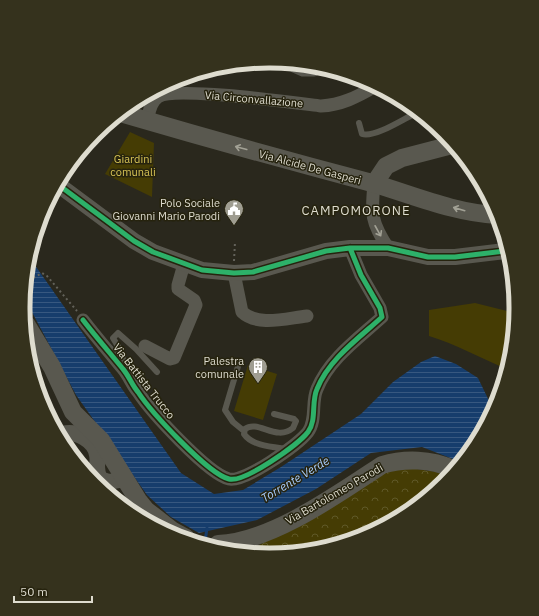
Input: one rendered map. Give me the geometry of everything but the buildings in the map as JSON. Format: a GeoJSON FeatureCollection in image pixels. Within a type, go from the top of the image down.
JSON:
{"type":"FeatureCollection","features":[{"type":"Feature","properties":{"kind":"main road","name":"Via Alcide De Gasperi"},"geometry":{"type":"LineString","coordinates":[[128,115],[207,139],[374,184],[466,211],[490,214]]}},
{"type":"Feature","properties":{"kind":"main road"},"geometry":{"type":"LineString","coordinates":[[374,184],[386,166],[402,158],[446,146]]}},
{"type":"Feature","properties":{"kind":"main road"},"geometry":{"type":"LineString","coordinates":[[32,334],[52,368],[73,412],[101,440],[146,510],[159,520]]}},
{"type":"Feature","properties":{"kind":"main road","name":"Via Bartolomeo Parodi"},"geometry":{"type":"LineString","coordinates":[[230,544],[252,539],[302,516],[382,466],[394,462],[416,460],[448,468]]}},
{"type":"Feature","properties":{"kind":"street","name":"Via Circonvallazione"},"geometry":{"type":"LineString","coordinates":[[161,95],[196,94],[321,106],[331,105],[356,97],[368,90]]}},
{"type":"Feature","properties":{"kind":"street","name":"Via Circonvallazione"},"geometry":{"type":"LineString","coordinates":[[147,121],[153,100],[158,96]]}},
{"type":"Feature","properties":{"kind":"street"},"geometry":{"type":"LineString","coordinates":[[374,184],[372,209],[374,225],[388,248]]}},
{"type":"Feature","properties":{"kind":"street"},"geometry":{"type":"LineString","coordinates":[[62,188],[134,241],[153,252],[202,270],[234,273],[253,272],[326,251],[350,248],[388,248],[428,257],[455,257],[502,251]]}},
{"type":"Feature","properties":{"kind":"street","name":"Via Battista Trucco"},"geometry":{"type":"LineString","coordinates":[[83,320],[124,370],[138,392],[172,432],[202,462],[224,477],[239,479],[269,463],[303,437],[310,429],[314,419],[317,390],[326,373],[347,347],[382,317],[380,308],[361,275],[350,248]]}},
{"type":"Feature","properties":{"kind":"street"},"geometry":{"type":"LineString","coordinates":[[145,346],[170,359],[174,358],[196,305],[194,300],[178,288],[184,264]]}},
{"type":"Feature","properties":{"kind":"street"},"geometry":{"type":"LineString","coordinates":[[234,273],[242,312],[248,317],[270,320],[307,316]]}},
{"type":"Feature","properties":{"kind":"street"},"geometry":{"type":"LineString","coordinates":[[66,434],[75,433],[84,437],[91,444],[97,455],[96,470],[98,475]]}},
{"type":"Feature","properties":{"kind":"street"},"geometry":{"type":"LineString","coordinates":[[103,480],[109,482],[125,479]]}},
{"type":"Feature","properties":{"kind":"lane"},"geometry":{"type":"LineString","coordinates":[[359,123],[362,134],[366,136],[411,115]]}},
{"type":"Feature","properties":{"kind":"lane"},"geometry":{"type":"LineString","coordinates":[[124,370],[122,353],[113,338],[118,333],[136,349],[157,372]]}},
{"type":"Feature","properties":{"kind":"lane"},"geometry":{"type":"LineString","coordinates":[[239,363],[225,410],[250,440],[266,446],[287,449]]}},
{"type":"Feature","properties":{"kind":"lane"},"geometry":{"type":"LineString","coordinates":[[244,431],[247,428],[253,427],[282,434],[293,428],[296,421],[294,418],[274,414]]}},
{"type":"Feature","properties":{"kind":"path"},"geometry":{"type":"LineString","coordinates":[[234,242],[234,273]]}},
{"type":"Feature","properties":{"kind":"path"},"geometry":{"type":"LineString","coordinates":[[32,278],[42,273],[55,284],[83,320]]}},
{"type":"Feature","properties":{"kind":"green space","name":"Giardini comunali"},"geometry":{"type":"Polygon","coordinates":[[[130,132],[154,143],[152,197],[105,174],[130,132]]]}},
{"type":"Feature","properties":{"kind":"green space"},"geometry":{"type":"Polygon","coordinates":[[[475,303],[509,311],[507,339],[502,367],[458,347],[429,336],[429,310],[475,303]]]}},
{"type":"Feature","properties":{"kind":"green space","name":"Palestra comunale"},"geometry":{"type":"Polygon","coordinates":[[[248,365],[277,374],[263,420],[234,411],[248,365]]]}},
{"type":"Feature","properties":{"kind":"green space"},"geometry":{"type":"Polygon","coordinates":[[[388,468],[410,468],[443,473],[403,507],[375,523],[346,535],[316,543],[285,547],[256,547],[313,515],[388,468]]]}},
{"type":"Feature","properties":{"kind":"water","name":"Torrente Verde"},"geometry":{"type":"Polygon","coordinates":[[[34,264],[181,473],[214,494],[243,490],[281,467],[361,414],[393,382],[421,362],[435,356],[456,364],[478,378],[490,402],[477,428],[455,460],[422,447],[371,453],[316,489],[257,520],[199,533],[171,517],[147,495],[76,395],[30,308],[34,264]]]}},
{"type":"Feature","properties":{"kind":"waterway"},"geometry":{"type":"LineString","coordinates":[[206,538],[207,528]]}},
{"type":"Feature","properties":{"kind":"cycle path"},"geometry":{"type":"LineString","coordinates":[[62,188],[134,241],[153,252],[202,270],[234,273],[253,272],[326,251],[350,248],[388,248],[428,257],[455,257],[502,251]]}},
{"type":"Feature","properties":{"kind":"cycle path"},"geometry":{"type":"LineString","coordinates":[[83,320],[125,372],[145,401],[180,441],[194,455],[220,475],[229,479],[236,479],[258,469],[283,454],[308,432],[311,427],[313,417],[315,394],[322,378],[345,350],[382,317],[380,308],[361,275],[350,248]]}},
{"type":"Feature","properties":{"kind":"place","name":"Polo Sociale Giovanni Mario Parodi"},"geometry":{"type":"Point","coordinates":[234,226]}},
{"type":"Feature","properties":{"kind":"place","name":"Palestra comunale"},"geometry":{"type":"Point","coordinates":[258,384]}},
{"type":"Feature","properties":{"kind":"district","name":"CAMPOMORONE"},"geometry":{"type":"Point","coordinates":[356,210]}}]}
